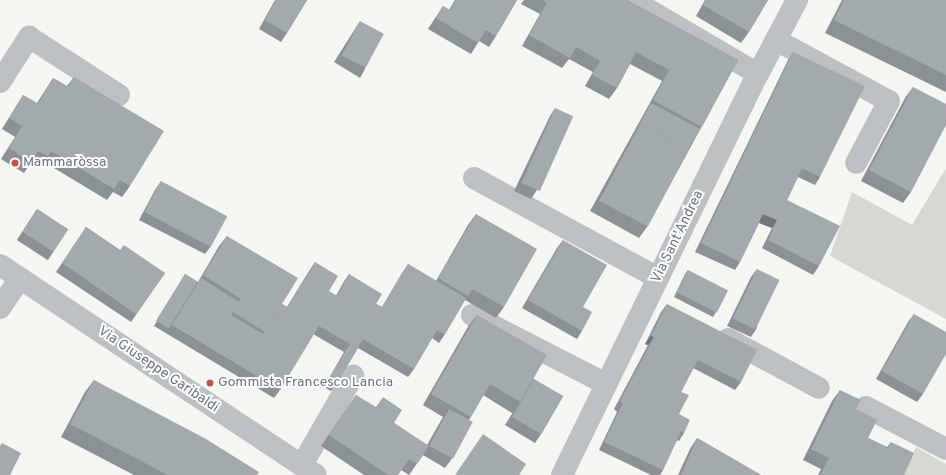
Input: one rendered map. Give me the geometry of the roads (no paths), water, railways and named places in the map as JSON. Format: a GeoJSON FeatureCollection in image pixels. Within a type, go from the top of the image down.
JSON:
{"type":"FeatureCollection","features":[{"type":"Feature","properties":{"kind":"street"},"geometry":{"type":"LineString","coordinates":[[632,0],[758,74]]}},
{"type":"Feature","properties":{"kind":"street","name":"Via Sant'Andrea"},"geometry":{"type":"LineString","coordinates":[[562,475],[758,74],[797,0]]}},
{"type":"Feature","properties":{"kind":"street"},"geometry":{"type":"LineString","coordinates":[[0,82],[29,37],[119,95]]}},
{"type":"Feature","properties":{"kind":"street"},"geometry":{"type":"LineString","coordinates":[[776,40],[889,102],[856,164]]}},
{"type":"Feature","properties":{"kind":"street"},"geometry":{"type":"LineString","coordinates":[[474,178],[654,287],[670,307]]}},
{"type":"Feature","properties":{"kind":"street","name":"Via Giuseppe Garibaldi"},"geometry":{"type":"LineString","coordinates":[[0,265],[309,470]]}},
{"type":"Feature","properties":{"kind":"street"},"geometry":{"type":"LineString","coordinates":[[0,308],[20,278]]}},
{"type":"Feature","properties":{"kind":"street"},"geometry":{"type":"LineString","coordinates":[[472,314],[606,384]]}},
{"type":"Feature","properties":{"kind":"street"},"geometry":{"type":"LineString","coordinates":[[710,329],[818,388]]}},
{"type":"Feature","properties":{"kind":"street"},"geometry":{"type":"LineString","coordinates":[[309,470],[353,376]]}},
{"type":"Feature","properties":{"kind":"street"},"geometry":{"type":"LineString","coordinates":[[866,407],[946,449]]}},
{"type":"Feature","properties":{"kind":"place","name":"Mammaròssa"},"geometry":{"type":"Point","coordinates":[15,163]}},
{"type":"Feature","properties":{"kind":"place","name":"Gommista Francesco Lancia"},"geometry":{"type":"Point","coordinates":[210,383]}}]}
